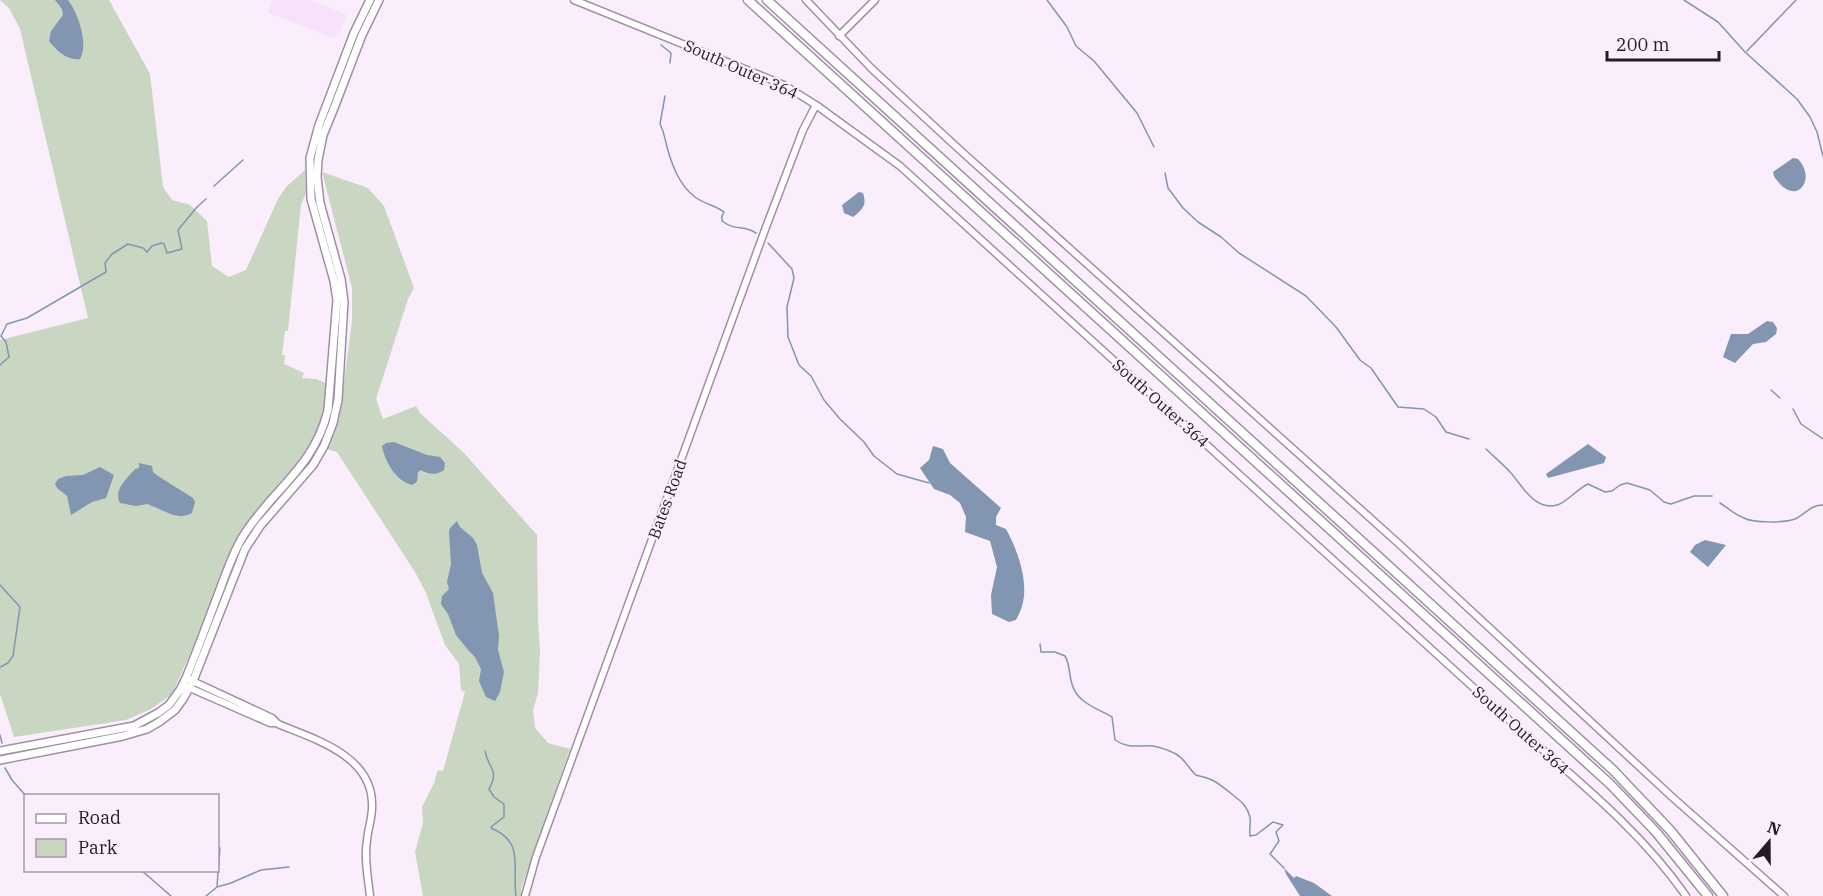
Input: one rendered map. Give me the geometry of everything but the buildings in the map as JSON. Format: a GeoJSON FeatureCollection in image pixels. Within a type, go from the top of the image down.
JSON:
{"type":"FeatureCollection","features":[{"type":"Feature","properties":{"kind":"highway"},"geometry":{"type":"LineString","coordinates":[[748,0],[1595,770],[1656,832],[1708,896]]}},
{"type":"Feature","properties":{"kind":"highway"},"geometry":{"type":"LineString","coordinates":[[767,0],[1613,770],[1670,830],[1724,896]]}},
{"type":"Feature","properties":{"kind":"main road"},"geometry":{"type":"LineString","coordinates":[[0,751],[134,726],[158,713],[174,699],[188,683],[237,547],[252,524],[306,461],[320,437],[326,421],[330,396],[336,300],[334,280],[311,199],[310,158],[321,118],[354,33],[370,0]]}},
{"type":"Feature","properties":{"kind":"main road"},"geometry":{"type":"LineString","coordinates":[[0,760],[123,736],[147,729],[165,719],[175,710],[245,549],[260,526],[313,465],[324,446],[333,423],[338,400],[345,302],[320,203],[318,160],[323,135],[366,24],[379,0]]}},
{"type":"Feature","properties":{"kind":"street","name":"South Outer 364"},"geometry":{"type":"LineString","coordinates":[[574,0],[792,89],[900,166],[1622,821],[1686,896]]}},
{"type":"Feature","properties":{"kind":"street"},"geometry":{"type":"LineString","coordinates":[[806,0],[872,69],[961,151],[1398,543],[1671,796],[1784,896]]}},
{"type":"Feature","properties":{"kind":"street"},"geometry":{"type":"LineString","coordinates":[[839,36],[874,0]]}},
{"type":"Feature","properties":{"kind":"street","name":"Bates Road"},"geometry":{"type":"LineString","coordinates":[[525,896],[536,857],[766,227],[803,130],[816,105]]}},
{"type":"Feature","properties":{"kind":"street"},"geometry":{"type":"LineString","coordinates":[[188,683],[272,718],[277,723],[339,751],[355,764],[366,782],[372,804],[366,852],[370,896]]}},
{"type":"Feature","properties":{"kind":"shaded area"},"geometry":{"type":"Polygon","coordinates":[[[273,0],[310,0],[346,14],[346,16],[339,34],[334,38],[268,13],[273,0]]]}},
{"type":"Feature","properties":{"kind":"green space"},"geometry":{"type":"Polygon","coordinates":[[[0,0],[109,0],[150,74],[163,187],[172,200],[190,205],[207,221],[212,266],[229,277],[246,270],[278,199],[286,187],[305,170],[306,193],[301,205],[288,331],[285,331],[282,355],[285,355],[284,364],[304,373],[302,378],[316,379],[343,390],[352,321],[352,288],[322,172],[368,188],[384,206],[414,288],[408,299],[376,399],[383,419],[416,406],[420,413],[464,453],[537,535],[540,652],[538,693],[533,710],[535,728],[548,743],[570,749],[521,889],[522,896],[423,896],[415,852],[423,823],[422,807],[438,770],[443,771],[465,692],[461,690],[459,664],[445,645],[426,593],[415,572],[337,452],[311,445],[303,458],[240,532],[227,558],[194,645],[172,694],[151,709],[126,720],[14,737],[0,694],[0,340],[88,318],[20,29],[9,8],[0,0]]]}},
{"type":"Feature","properties":{"kind":"water"},"geometry":{"type":"Polygon","coordinates":[[[55,0],[68,0],[75,13],[83,37],[80,59],[66,57],[49,41],[51,31],[63,15],[62,9],[55,0]]]}},
{"type":"Feature","properties":{"kind":"water"},"geometry":{"type":"Polygon","coordinates":[[[1793,158],[1798,159],[1803,166],[1805,181],[1799,190],[1793,191],[1780,184],[1773,172],[1793,158]]]}},
{"type":"Feature","properties":{"kind":"water"},"geometry":{"type":"Polygon","coordinates":[[[859,192],[863,193],[864,197],[862,209],[853,217],[844,213],[842,205],[859,192]]]}},
{"type":"Feature","properties":{"kind":"water"},"geometry":{"type":"Polygon","coordinates":[[[1767,321],[1773,322],[1777,328],[1776,334],[1766,342],[1753,344],[1735,363],[1723,357],[1731,334],[1748,334],[1767,321]]]}},
{"type":"Feature","properties":{"kind":"water"},"geometry":{"type":"Polygon","coordinates":[[[394,442],[427,455],[440,457],[445,463],[444,470],[433,474],[421,470],[418,472],[416,483],[412,485],[406,483],[392,470],[383,452],[382,446],[394,442]]]}},
{"type":"Feature","properties":{"kind":"water"},"geometry":{"type":"Polygon","coordinates":[[[1588,444],[1606,457],[1604,463],[1548,478],[1546,474],[1588,444]]]}},
{"type":"Feature","properties":{"kind":"water"},"geometry":{"type":"Polygon","coordinates":[[[933,446],[943,449],[950,463],[1001,508],[996,517],[996,525],[1006,529],[1018,555],[1023,574],[1023,602],[1016,620],[1009,622],[992,614],[991,595],[997,567],[990,541],[965,532],[966,517],[960,503],[950,495],[934,489],[920,468],[929,460],[933,446]]]}},
{"type":"Feature","properties":{"kind":"water"},"geometry":{"type":"Polygon","coordinates":[[[139,463],[152,466],[153,472],[158,476],[193,498],[195,502],[192,513],[181,516],[147,504],[136,506],[120,503],[118,493],[125,480],[135,469],[139,468],[139,463]]]}},
{"type":"Feature","properties":{"kind":"water"},"geometry":{"type":"Polygon","coordinates":[[[100,467],[114,475],[106,498],[92,502],[71,515],[67,496],[55,484],[58,479],[83,475],[100,467]]]}},
{"type":"Feature","properties":{"kind":"water"},"geometry":{"type":"Polygon","coordinates":[[[457,521],[477,545],[482,573],[493,593],[499,636],[498,650],[504,672],[500,692],[495,701],[486,697],[479,681],[481,669],[475,657],[456,635],[448,614],[441,604],[442,596],[449,589],[447,582],[451,564],[449,532],[457,521]]]}},
{"type":"Feature","properties":{"kind":"water"},"geometry":{"type":"Polygon","coordinates":[[[1705,540],[1726,545],[1708,567],[1690,552],[1695,545],[1705,540]]]}},
{"type":"Feature","properties":{"kind":"water"},"geometry":{"type":"Polygon","coordinates":[[[1284,868],[1294,878],[1296,876],[1314,883],[1332,896],[1300,896],[1284,868]]]}},
{"type":"Feature","properties":{"kind":"waterway"},"geometry":{"type":"LineString","coordinates":[[1047,0],[1067,27],[1076,46],[1094,61],[1137,113],[1154,147]]}},
{"type":"Feature","properties":{"kind":"waterway"},"geometry":{"type":"LineString","coordinates":[[1684,0],[1718,22],[1745,52],[1797,99],[1817,132],[1823,156]]}},
{"type":"Feature","properties":{"kind":"waterway"},"geometry":{"type":"LineString","coordinates":[[1747,51],[1796,0]]}},
{"type":"Feature","properties":{"kind":"waterway"},"geometry":{"type":"LineString","coordinates":[[661,45],[671,53],[670,63]]}},
{"type":"Feature","properties":{"kind":"waterway"},"geometry":{"type":"LineString","coordinates":[[665,96],[660,124],[671,161],[680,181],[695,197],[724,212],[722,221],[756,233]]}},
{"type":"Feature","properties":{"kind":"waterway"},"geometry":{"type":"LineString","coordinates":[[214,186],[243,160]]}},
{"type":"Feature","properties":{"kind":"waterway"},"geometry":{"type":"LineString","coordinates":[[1165,173],[1168,188],[1183,208],[1198,222],[1221,237],[1239,253],[1306,296],[1336,327],[1360,360],[1371,368],[1398,407],[1424,409],[1436,417],[1446,432],[1469,439]]}},
{"type":"Feature","properties":{"kind":"waterway"},"geometry":{"type":"LineString","coordinates":[[0,365],[9,357],[6,342],[1,336],[7,324],[27,318],[106,272],[105,263],[112,254],[128,244],[143,248],[147,252],[152,246],[161,243],[164,244],[167,253],[182,249],[178,230],[206,199]]}},
{"type":"Feature","properties":{"kind":"waterway"},"geometry":{"type":"LineString","coordinates":[[768,243],[792,269],[794,278],[787,307],[788,337],[799,365],[811,376],[824,400],[864,442],[874,456],[897,474],[929,483]]}},
{"type":"Feature","properties":{"kind":"waterway"},"geometry":{"type":"LineString","coordinates":[[1771,390],[1780,398]]}},
{"type":"Feature","properties":{"kind":"waterway"},"geometry":{"type":"LineString","coordinates":[[1793,409],[1801,424],[1823,439]]}},
{"type":"Feature","properties":{"kind":"waterway"},"geometry":{"type":"LineString","coordinates":[[1486,449],[1535,501],[1549,506],[1560,504],[1588,484],[1605,492],[1627,483],[1650,490],[1664,502],[1671,504],[1694,496],[1712,496]]}},
{"type":"Feature","properties":{"kind":"waterway"},"geometry":{"type":"LineString","coordinates":[[1720,503],[1744,518],[1769,522],[1795,519],[1811,508],[1823,505]]}},
{"type":"Feature","properties":{"kind":"waterway"},"geometry":{"type":"LineString","coordinates":[[0,585],[20,607],[13,656],[8,663],[0,667]]}},
{"type":"Feature","properties":{"kind":"waterway"},"geometry":{"type":"LineString","coordinates":[[1040,644],[1041,652],[1055,652],[1065,656],[1075,691],[1088,704],[1112,717],[1115,740],[1129,746],[1153,746],[1176,754],[1196,775],[1213,780],[1246,807],[1250,817],[1250,836],[1256,835],[1273,822],[1283,825],[1276,832],[1279,841],[1270,854],[1284,868]]}},
{"type":"Feature","properties":{"kind":"waterway"},"geometry":{"type":"LineString","coordinates":[[0,735],[2,743]]}},
{"type":"Feature","properties":{"kind":"waterway"},"geometry":{"type":"LineString","coordinates":[[485,751],[493,773],[489,789],[494,797],[504,804],[504,817],[491,828],[509,840],[513,848],[516,896]]}},
{"type":"Feature","properties":{"kind":"waterway"},"geometry":{"type":"LineString","coordinates":[[5,768],[24,794]]}},
{"type":"Feature","properties":{"kind":"waterway"},"geometry":{"type":"LineString","coordinates":[[219,861],[220,848]]}},
{"type":"Feature","properties":{"kind":"waterway"},"geometry":{"type":"LineString","coordinates":[[206,896],[217,887],[261,870],[289,867]]}},
{"type":"Feature","properties":{"kind":"waterway"},"geometry":{"type":"LineString","coordinates":[[143,872],[171,896]]}},
{"type":"Feature","properties":{"kind":"waterway"},"geometry":{"type":"LineString","coordinates":[[217,886],[218,872]]}}]}
